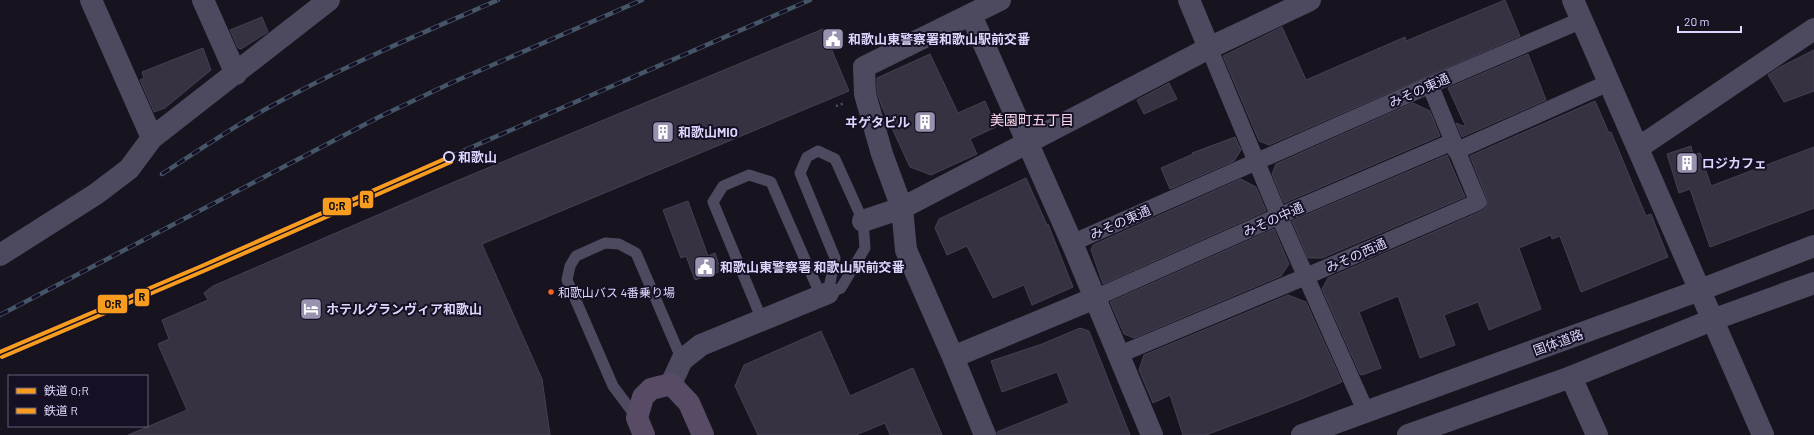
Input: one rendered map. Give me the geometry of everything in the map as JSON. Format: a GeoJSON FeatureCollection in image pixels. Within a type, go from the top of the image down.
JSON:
{"type":"FeatureCollection","features":[{"type":"Feature","properties":{"kind":"main road"},"geometry":{"type":"LineString","coordinates":[[641,426],[643,397],[651,389],[671,384],[689,403],[703,435]]}},
{"type":"Feature","properties":{"kind":"street"},"geometry":{"type":"LineString","coordinates":[[91,0],[152,138]]}},
{"type":"Feature","properties":{"kind":"street"},"geometry":{"type":"LineString","coordinates":[[203,0],[236,74]]}},
{"type":"Feature","properties":{"kind":"street"},"geometry":{"type":"LineString","coordinates":[[0,255],[96,194],[129,169],[152,138],[329,0]]}},
{"type":"Feature","properties":{"kind":"street"},"geometry":{"type":"LineString","coordinates":[[985,435],[954,357],[906,250],[902,208],[882,154],[865,94],[864,67],[1000,0]]}},
{"type":"Feature","properties":{"kind":"street"},"geometry":{"type":"LineString","coordinates":[[1188,0],[1279,216],[1307,276],[1366,412]]}},
{"type":"Feature","properties":{"kind":"street"},"geometry":{"type":"LineString","coordinates":[[863,221],[902,208],[1208,48],[1310,0]]}},
{"type":"Feature","properties":{"kind":"street"},"geometry":{"type":"LineString","coordinates":[[1573,0],[1763,435]]}},
{"type":"Feature","properties":{"kind":"street"},"geometry":{"type":"LineString","coordinates":[[971,15],[1072,243],[1152,435]]}},
{"type":"Feature","properties":{"kind":"street","name":"みその東通"},"geometry":{"type":"LineString","coordinates":[[1072,243],[1430,85],[1582,20]]}},
{"type":"Feature","properties":{"kind":"street"},"geometry":{"type":"LineString","coordinates":[[1638,148],[1814,29]]}},
{"type":"Feature","properties":{"kind":"street","name":"みその中通"},"geometry":{"type":"LineString","coordinates":[[1095,298],[1279,216],[1454,147],[1608,83]]}},
{"type":"Feature","properties":{"kind":"street","name":"みその西通"},"geometry":{"type":"LineString","coordinates":[[1118,355],[1307,276],[1478,202],[1454,147],[1430,85]]}},
{"type":"Feature","properties":{"kind":"street","name":"国体道路"},"geometry":{"type":"LineString","coordinates":[[1302,435],[1700,290],[1814,246]]}},
{"type":"Feature","properties":{"kind":"street"},"geometry":{"type":"LineString","coordinates":[[1408,435],[1437,430],[1712,320],[1814,283]]}},
{"type":"Feature","properties":{"kind":"street"},"geometry":{"type":"LineString","coordinates":[[671,384],[682,360],[701,345],[825,294]]}},
{"type":"Feature","properties":{"kind":"street"},"geometry":{"type":"LineString","coordinates":[[954,357],[1095,298]]}},
{"type":"Feature","properties":{"kind":"street"},"geometry":{"type":"LineString","coordinates":[[1571,377],[1597,435]]}},
{"type":"Feature","properties":{"kind":"lane"},"geometry":{"type":"LineString","coordinates":[[818,152],[836,159],[863,221],[865,248],[841,288],[825,294],[835,258],[800,173],[807,157],[818,152]]}},
{"type":"Feature","properties":{"kind":"lane"},"geometry":{"type":"LineString","coordinates":[[762,320],[713,202],[723,186],[749,176],[771,182],[825,294]]}},
{"type":"Feature","properties":{"kind":"lane"},"geometry":{"type":"LineString","coordinates":[[641,426],[613,386],[567,280],[570,266],[576,256],[605,243],[620,244],[636,253],[682,360]]}},
{"type":"Feature","properties":{"kind":"building"},"geometry":{"type":"Polygon","coordinates":[[[1505,0],[1520,36],[1269,145],[1259,141],[1223,56],[1282,27],[1306,80],[1405,37],[1406,41],[1505,0]]]}},
{"type":"Feature","properties":{"kind":"building"},"geometry":{"type":"Polygon","coordinates":[[[262,17],[268,32],[241,49],[238,48],[230,30],[262,17]]]}},
{"type":"Feature","properties":{"kind":"building"},"geometry":{"type":"Polygon","coordinates":[[[823,29],[849,91],[482,244],[542,379],[550,435],[128,435],[187,410],[158,344],[169,339],[162,320],[208,300],[204,293],[213,286],[454,182],[823,29]]]}},
{"type":"Feature","properties":{"kind":"building"},"geometry":{"type":"Polygon","coordinates":[[[203,48],[211,70],[165,108],[154,112],[140,80],[144,78],[142,72],[203,48]]]}},
{"type":"Feature","properties":{"kind":"building"},"geometry":{"type":"Polygon","coordinates":[[[1814,50],[1814,91],[1784,102],[1768,75],[1780,67],[1814,50]]]}},
{"type":"Feature","properties":{"kind":"building","name":"ヰゲタビル"},"geometry":{"type":"Polygon","coordinates":[[[930,54],[958,113],[985,101],[996,127],[970,139],[977,154],[931,175],[910,167],[882,107],[877,92],[877,78],[930,54]]]}},
{"type":"Feature","properties":{"kind":"building"},"geometry":{"type":"Polygon","coordinates":[[[1528,54],[1546,100],[1462,137],[1456,123],[1466,127],[1448,88],[1528,54]]]}},
{"type":"Feature","properties":{"kind":"building"},"geometry":{"type":"Polygon","coordinates":[[[1169,83],[1177,99],[1144,114],[1137,100],[1169,83]]]}},
{"type":"Feature","properties":{"kind":"building"},"geometry":{"type":"Polygon","coordinates":[[[1595,101],[1609,133],[1611,132],[1646,216],[1651,214],[1668,257],[1581,292],[1560,236],[1552,239],[1551,235],[1519,248],[1541,309],[1489,330],[1478,302],[1444,315],[1455,345],[1420,358],[1398,296],[1359,312],[1381,368],[1362,375],[1360,374],[1322,289],[1328,278],[1482,211],[1486,208],[1487,199],[1470,156],[1595,101]]]}},
{"type":"Feature","properties":{"kind":"building"},"geometry":{"type":"Polygon","coordinates":[[[1413,103],[1430,111],[1440,136],[1284,203],[1272,174],[1276,164],[1413,103]]]}},
{"type":"Feature","properties":{"kind":"building"},"geometry":{"type":"Polygon","coordinates":[[[1235,137],[1241,150],[1234,161],[1170,189],[1161,168],[1193,154],[1192,153],[1235,137]]]}},
{"type":"Feature","properties":{"kind":"building"},"geometry":{"type":"Polygon","coordinates":[[[1691,146],[1693,155],[1700,153],[1711,186],[1814,147],[1814,208],[1710,247],[1690,189],[1679,193],[1667,154],[1691,146]]]}},
{"type":"Feature","properties":{"kind":"building"},"geometry":{"type":"Polygon","coordinates":[[[1447,155],[1465,197],[1322,258],[1308,258],[1292,221],[1447,155]]]}},
{"type":"Feature","properties":{"kind":"building"},"geometry":{"type":"Polygon","coordinates":[[[1026,178],[1047,225],[1048,224],[1073,287],[1032,305],[1024,285],[993,298],[967,246],[947,255],[935,228],[939,219],[1026,178]]]}},
{"type":"Feature","properties":{"kind":"building"},"geometry":{"type":"Polygon","coordinates":[[[1241,179],[1256,187],[1266,211],[1103,284],[1091,250],[1093,245],[1241,179]]]}},
{"type":"Feature","properties":{"kind":"building"},"geometry":{"type":"Polygon","coordinates":[[[688,201],[708,256],[715,253],[721,271],[695,280],[686,256],[681,258],[663,210],[688,201]]]}},
{"type":"Feature","properties":{"kind":"building"},"geometry":{"type":"Polygon","coordinates":[[[1274,229],[1289,264],[1281,276],[1134,338],[1124,334],[1110,302],[1274,229]]]}},
{"type":"Feature","properties":{"kind":"building"},"geometry":{"type":"Polygon","coordinates":[[[1288,295],[1306,302],[1342,382],[1294,402],[1206,435],[1183,435],[1170,395],[1153,403],[1139,370],[1144,355],[1288,295]]]}},
{"type":"Feature","properties":{"kind":"building"},"geometry":{"type":"Polygon","coordinates":[[[1080,328],[1089,331],[1130,435],[997,435],[997,432],[1069,403],[1057,372],[1002,392],[991,361],[1042,344],[1080,328]]]}},
{"type":"Feature","properties":{"kind":"building"},"geometry":{"type":"Polygon","coordinates":[[[821,331],[850,396],[913,368],[942,435],[890,435],[885,423],[856,435],[758,435],[735,386],[744,365],[821,331]]]}},
{"type":"Feature","properties":{"kind":"railway"},"geometry":{"type":"LineString","coordinates":[[162,174],[243,122],[319,81],[369,57],[498,0]]}},
{"type":"Feature","properties":{"kind":"railway"},"geometry":{"type":"LineString","coordinates":[[0,315],[381,116],[451,83],[642,0]]}},
{"type":"Feature","properties":{"kind":"railway"},"geometry":{"type":"LineString","coordinates":[[449,157],[810,0]]}},
{"type":"Feature","properties":{"kind":"rail line","name":"O;R"},"geometry":{"type":"LineString","coordinates":[[0,352],[204,265],[449,157]]}},
{"type":"Feature","properties":{"kind":"rail line","name":"R"},"geometry":{"type":"LineString","coordinates":[[2,357],[206,270],[451,162]]}},
{"type":"Feature","properties":{"kind":"place","name":"和歌山東警察署和歌山駅前交番"},"geometry":{"type":"Point","coordinates":[833,39]}},
{"type":"Feature","properties":{"kind":"place","name":"ヰゲタビル"},"geometry":{"type":"Point","coordinates":[925,122]}},
{"type":"Feature","properties":{"kind":"place","name":"和歌山MIO"},"geometry":{"type":"Point","coordinates":[663,132]}},
{"type":"Feature","properties":{"kind":"place","name":"和歌山"},"geometry":{"type":"Point","coordinates":[449,157]}},
{"type":"Feature","properties":{"kind":"place","name":"ロジカフェ"},"geometry":{"type":"Point","coordinates":[1687,163]}},
{"type":"Feature","properties":{"kind":"place","name":"和歌山東警察署 和歌山駅前交番"},"geometry":{"type":"Point","coordinates":[705,267]}},
{"type":"Feature","properties":{"kind":"place","name":"和歌山バス 4番乗り場"},"geometry":{"type":"Point","coordinates":[551,292]}},
{"type":"Feature","properties":{"kind":"place","name":"ホテルグランヴィア和歌山"},"geometry":{"type":"Point","coordinates":[311,309]}},
{"type":"Feature","properties":{"kind":"district","name":"美園町五丁目"},"geometry":{"type":"Point","coordinates":[1032,120]}}]}
